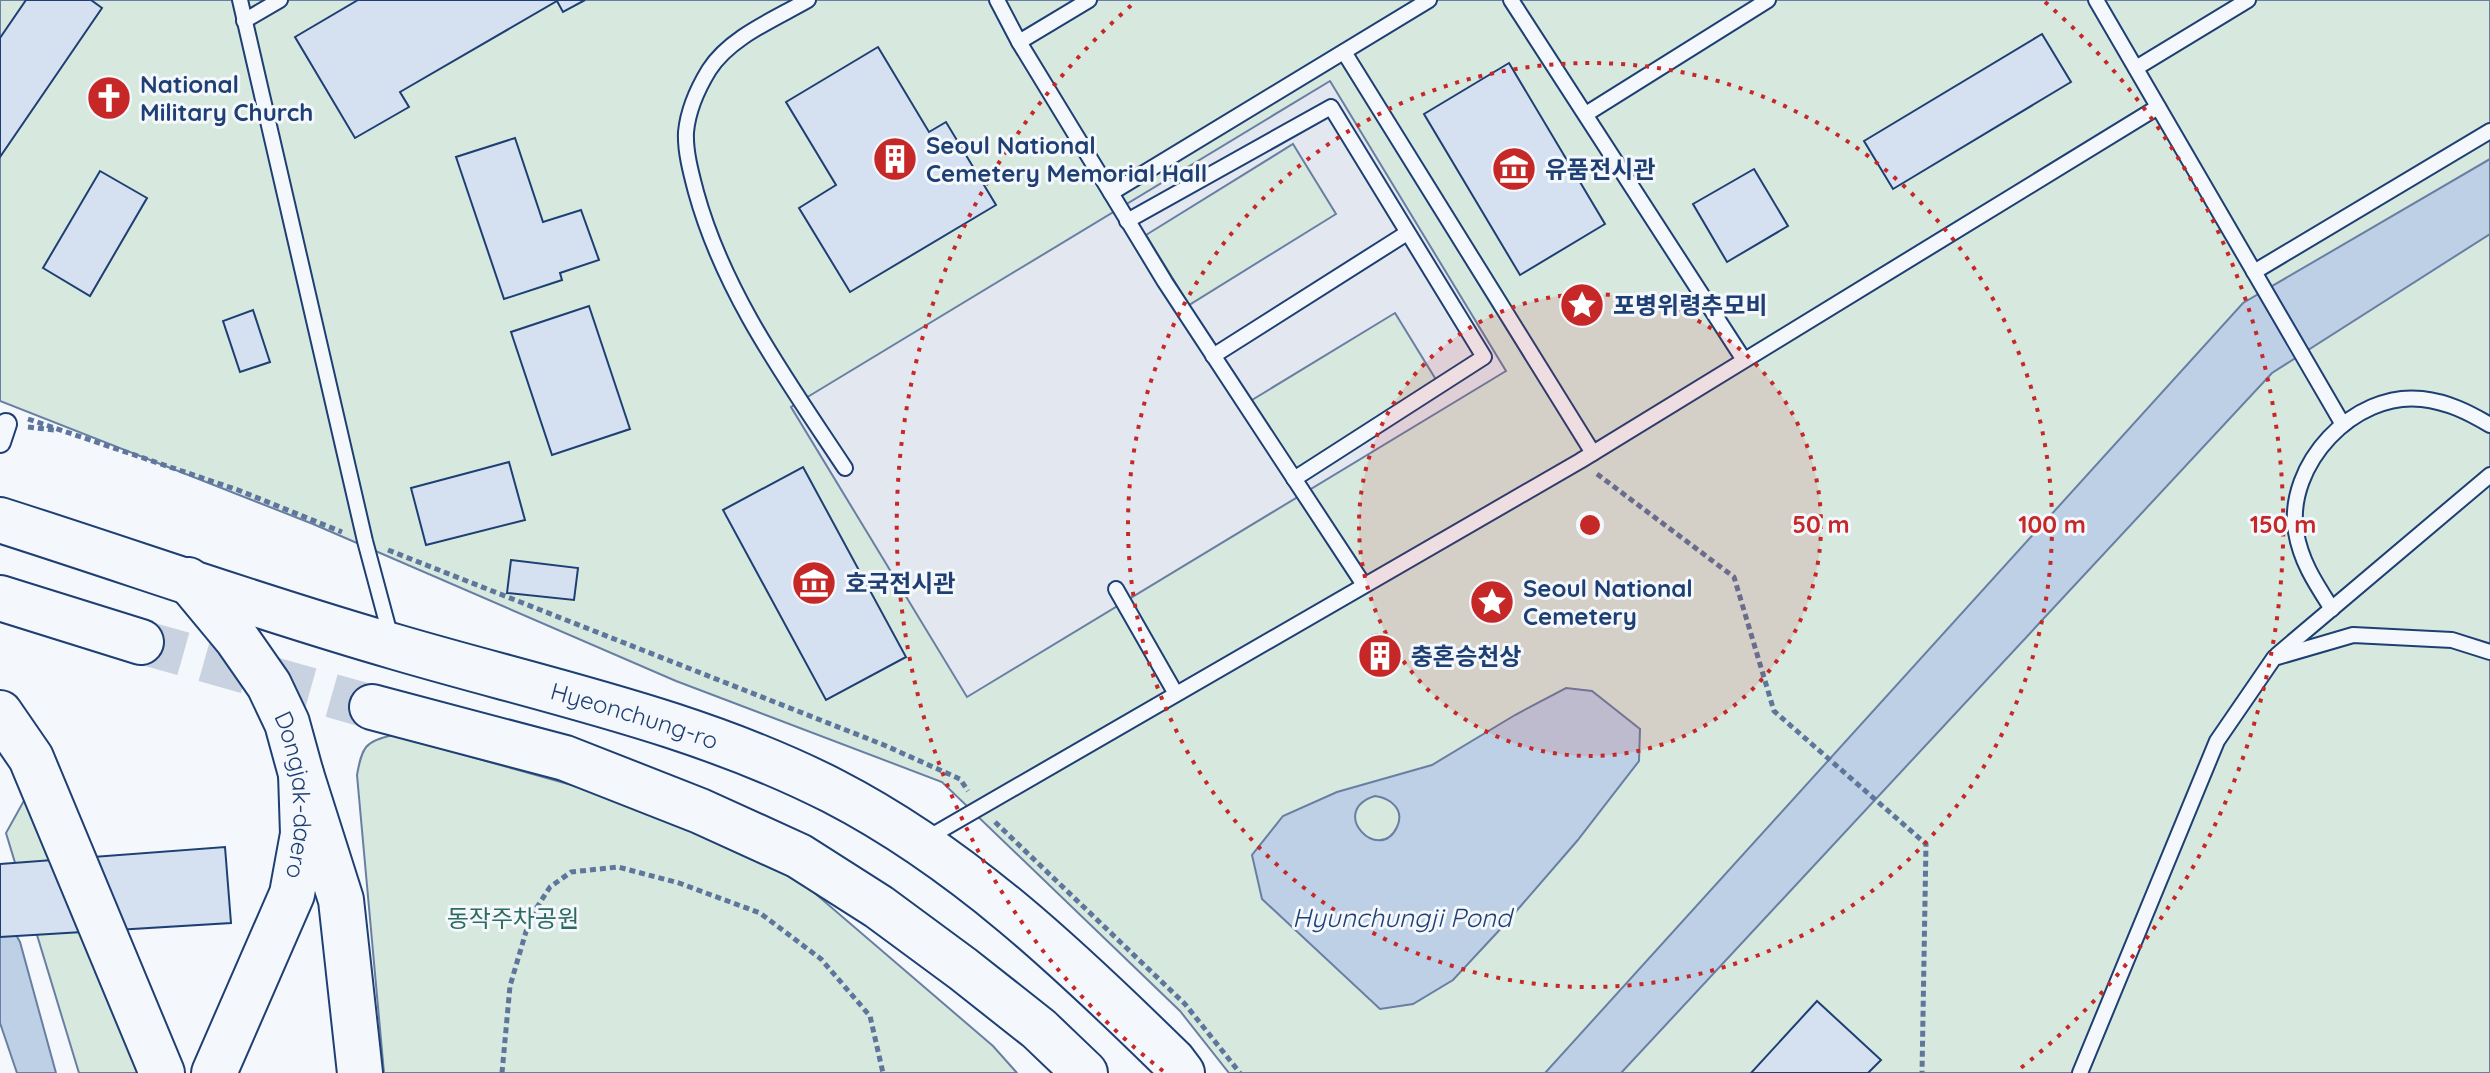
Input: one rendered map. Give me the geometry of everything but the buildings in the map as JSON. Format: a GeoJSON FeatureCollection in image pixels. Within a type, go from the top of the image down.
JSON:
{"type":"FeatureCollection","features":[{"type":"Feature","properties":{"kind":"main road","name":"Hyeonchung-ro"},"geometry":{"type":"LineString","coordinates":[[0,520],[393,646],[586,700],[736,748],[834,791],[920,842],[1002,904],[1081,971],[1182,1073]]}},
{"type":"Feature","properties":{"kind":"main road","name":"Dongjak-daero"},"geometry":{"type":"LineString","coordinates":[[188,580],[237,639],[269,685],[287,723],[301,774],[303,834],[292,894],[214,1073]]}},
{"type":"Feature","properties":{"kind":"main road"},"geometry":{"type":"LineString","coordinates":[[0,598],[141,642]]}},
{"type":"Feature","properties":{"kind":"main road"},"geometry":{"type":"LineString","coordinates":[[372,707],[565,758],[700,811],[799,856],[879,907],[963,969],[1039,1029],[1085,1073]]}},
{"type":"Feature","properties":{"kind":"main road"},"geometry":{"type":"LineString","coordinates":[[0,713],[31,758],[162,1073]]}},
{"type":"Feature","properties":{"kind":"main road"},"geometry":{"type":"LineString","coordinates":[[301,774],[341,900],[360,1073]]}},
{"type":"Feature","properties":{"kind":"lane"},"geometry":{"type":"LineString","coordinates":[[240,0],[365,541],[393,646]]}},
{"type":"Feature","properties":{"kind":"lane"},"geometry":{"type":"LineString","coordinates":[[244,21],[280,0]]}},
{"type":"Feature","properties":{"kind":"lane"},"geometry":{"type":"LineString","coordinates":[[808,0],[727,49],[710,68],[692,104],[686,132],[690,170],[711,240],[752,327],[845,468]]}},
{"type":"Feature","properties":{"kind":"lane"},"geometry":{"type":"LineString","coordinates":[[997,0],[1127,221],[1364,585]]}},
{"type":"Feature","properties":{"kind":"lane"},"geometry":{"type":"LineString","coordinates":[[1019,42],[1089,0]]}},
{"type":"Feature","properties":{"kind":"lane"},"geometry":{"type":"LineString","coordinates":[[1111,193],[1429,0]]}},
{"type":"Feature","properties":{"kind":"lane"},"geometry":{"type":"LineString","coordinates":[[1511,0],[1744,360]]}},
{"type":"Feature","properties":{"kind":"lane"},"geometry":{"type":"LineString","coordinates":[[1586,114],[1768,0]]}},
{"type":"Feature","properties":{"kind":"lane"},"geometry":{"type":"LineString","coordinates":[[2096,0],[2342,423]]}},
{"type":"Feature","properties":{"kind":"lane"},"geometry":{"type":"LineString","coordinates":[[2136,68],[2248,0]]}},
{"type":"Feature","properties":{"kind":"lane"},"geometry":{"type":"LineString","coordinates":[[1344,52],[1586,457]]}},
{"type":"Feature","properties":{"kind":"lane"},"geometry":{"type":"LineString","coordinates":[[1127,221],[1331,107],[1484,357],[1294,479]]}},
{"type":"Feature","properties":{"kind":"lane"},"geometry":{"type":"LineString","coordinates":[[920,842],[1586,457],[2158,107]]}},
{"type":"Feature","properties":{"kind":"lane"},"geometry":{"type":"LineString","coordinates":[[2254,272],[2490,131]]}},
{"type":"Feature","properties":{"kind":"lane"},"geometry":{"type":"LineString","coordinates":[[1213,356],[1407,233]]}},
{"type":"Feature","properties":{"kind":"lane"},"geometry":{"type":"LineString","coordinates":[[2332,609],[2305,568],[2295,530],[2298,491],[2314,454],[2342,423],[2379,405],[2420,399],[2460,407],[2490,425]]}},
{"type":"Feature","properties":{"kind":"lane"},"geometry":{"type":"LineString","coordinates":[[2080,1073],[2217,741],[2274,658],[2490,475]]}},
{"type":"Feature","properties":{"kind":"lane"},"geometry":{"type":"LineString","coordinates":[[1116,589],[1176,694]]}},
{"type":"Feature","properties":{"kind":"lane"},"geometry":{"type":"LineString","coordinates":[[2274,658],[2353,635],[2452,640],[2490,652]]}},
{"type":"Feature","properties":{"kind":"path"},"geometry":{"type":"LineString","coordinates":[[3,433],[69,432]]}},
{"type":"Feature","properties":{"kind":"path"},"geometry":{"type":"LineString","coordinates":[[1586,457],[1734,577],[1774,711],[1926,844],[1922,1073]]}},
{"type":"Feature","properties":{"kind":"path"},"geometry":{"type":"LineString","coordinates":[[502,1073],[510,986],[530,918],[550,887],[571,872],[618,867],[679,883],[760,913],[821,959],[870,1016],[883,1073]]}},
{"type":"Feature","properties":{"kind":"green space","name":"Seoul National Cemetery"},"geometry":{"type":"Polygon","coordinates":[[[0,0],[2490,0],[2490,1073],[1229,1073],[1180,1011],[942,782],[676,681],[313,524],[0,401],[0,0]]]}},
{"type":"Feature","properties":{"kind":"green space","name":"동작주차공원"},"geometry":{"type":"Polygon","coordinates":[[[393,735],[618,798],[789,871],[993,1046],[1017,1073],[384,1073],[357,775],[366,747],[393,735]]]}},
{"type":"Feature","properties":{"kind":"green space"},"geometry":{"type":"Polygon","coordinates":[[[31,788],[147,1073],[79,1073],[6,833],[31,788]]]}},
{"type":"Feature","properties":{"kind":"shaded area"},"geometry":{"type":"Polygon","coordinates":[[[1330,81],[1506,371],[967,697],[791,407],[1330,81]],[[1293,144],[1146,235],[1189,305],[1336,214],[1293,144]],[[1395,313],[1247,403],[1290,474],[1438,383],[1395,313]]]}},
{"type":"Feature","properties":{"kind":"water"},"geometry":{"type":"Polygon","coordinates":[[[2490,159],[2490,234],[2272,373],[1621,1073],[1545,1073],[2243,303],[2490,159]]]}},
{"type":"Feature","properties":{"kind":"water","name":"Hyunchungji Pond"},"geometry":{"type":"Polygon","coordinates":[[[1566,688],[1592,691],[1640,729],[1639,761],[1577,841],[1453,980],[1413,1004],[1380,1009],[1262,899],[1252,855],[1283,816],[1337,792],[1432,765],[1566,688]],[[1375,796],[1361,803],[1356,813],[1356,822],[1361,831],[1369,838],[1379,840],[1389,837],[1399,821],[1395,806],[1375,796]]]}},
{"type":"Feature","properties":{"kind":"water"},"geometry":{"type":"Polygon","coordinates":[[[0,906],[20,942],[56,1073],[17,1073],[0,1023],[0,906]]]}},
{"type":"Feature","properties":{"kind":"tunnel"},"geometry":{"type":"LineString","coordinates":[[141,642],[372,707]]}},
{"type":"Feature","properties":{"kind":"place","name":"National Military Church"},"geometry":{"type":"Point","coordinates":[109,98]}},
{"type":"Feature","properties":{"kind":"place","name":"Seoul National Cemetery Memorial Hall"},"geometry":{"type":"Point","coordinates":[895,159]}},
{"type":"Feature","properties":{"kind":"place","name":"유품전시관"},"geometry":{"type":"Point","coordinates":[1514,169]}},
{"type":"Feature","properties":{"kind":"place","name":"포병위령추모비"},"geometry":{"type":"Point","coordinates":[1582,305]}},
{"type":"Feature","properties":{"kind":"place","name":"호국전시관"},"geometry":{"type":"Point","coordinates":[814,583]}},
{"type":"Feature","properties":{"kind":"place","name":"Seoul National Cemetery"},"geometry":{"type":"Point","coordinates":[1492,602]}},
{"type":"Feature","properties":{"kind":"place","name":"충혼승천상"},"geometry":{"type":"Point","coordinates":[1380,656]}}]}
